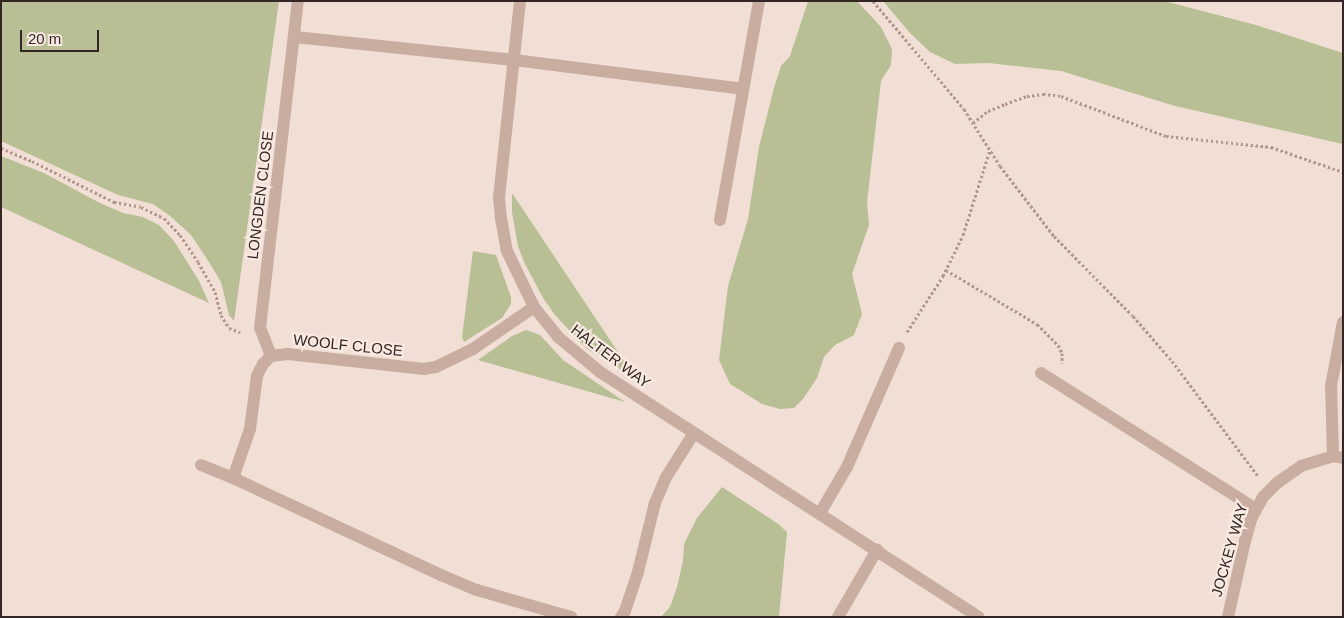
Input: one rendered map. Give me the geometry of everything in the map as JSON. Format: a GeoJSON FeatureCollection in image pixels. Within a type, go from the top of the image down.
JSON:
{"type":"FeatureCollection","features":[{"type":"Feature","properties":{"kind":"street","name":"LONGDEN CLOSE"},"geometry":{"type":"LineString","coordinates":[[270,356],[262,339],[260,328],[298,1]]}},
{"type":"Feature","properties":{"kind":"street","name":"HALTER WAY"},"geometry":{"type":"LineString","coordinates":[[520,1],[499,197],[507,250],[534,307],[558,337],[578,355],[694,433],[877,550]]}},
{"type":"Feature","properties":{"kind":"street"},"geometry":{"type":"LineString","coordinates":[[720,220],[758,1]]}},
{"type":"Feature","properties":{"kind":"street"},"geometry":{"type":"LineString","coordinates":[[295,37],[514,60],[742,89]]}},
{"type":"Feature","properties":{"kind":"street","name":"WOOLF CLOSE"},"geometry":{"type":"LineString","coordinates":[[270,356],[288,354],[424,369],[436,367],[473,349],[534,307]]}},
{"type":"Feature","properties":{"kind":"street"},"geometry":{"type":"LineString","coordinates":[[1338,457],[1331,386],[1343,322]]}},
{"type":"Feature","properties":{"kind":"street"},"geometry":{"type":"LineString","coordinates":[[820,513],[854,451],[899,348]]}},
{"type":"Feature","properties":{"kind":"street"},"geometry":{"type":"LineString","coordinates":[[233,478],[250,429],[257,376],[270,356]]}},
{"type":"Feature","properties":{"kind":"street"},"geometry":{"type":"LineString","coordinates":[[1041,374],[1256,508]]}},
{"type":"Feature","properties":{"kind":"street"},"geometry":{"type":"LineString","coordinates":[[621,617],[636,580],[655,503],[664,479],[694,433]]}},
{"type":"Feature","properties":{"kind":"street","name":"JOCKEY WAY"},"geometry":{"type":"LineString","coordinates":[[1228,617],[1245,541],[1256,508],[1268,490],[1301,466],[1338,457]]}},
{"type":"Feature","properties":{"kind":"street"},"geometry":{"type":"LineString","coordinates":[[201,465],[468,586],[571,617]]}},
{"type":"Feature","properties":{"kind":"street"},"geometry":{"type":"LineString","coordinates":[[838,617],[877,550],[979,617]]}},
{"type":"Feature","properties":{"kind":"path"},"geometry":{"type":"LineString","coordinates":[[873,1],[964,109],[1023,197],[1054,236],[1133,316],[1172,361],[1268,490]]}},
{"type":"Feature","properties":{"kind":"path"},"geometry":{"type":"LineString","coordinates":[[973,123],[988,111],[1027,96],[1043,94],[1061,96],[1166,136],[1271,147],[1343,172]]}},
{"type":"Feature","properties":{"kind":"path"},"geometry":{"type":"LineString","coordinates":[[1,148],[32,161],[114,202],[141,207],[164,218],[180,235],[198,262],[215,292],[221,315],[229,328],[262,339]]}},
{"type":"Feature","properties":{"kind":"path"},"geometry":{"type":"LineString","coordinates":[[899,348],[911,323],[946,270],[970,217],[990,149]]}},
{"type":"Feature","properties":{"kind":"path"},"geometry":{"type":"LineString","coordinates":[[946,270],[1018,311],[1050,336],[1062,353],[1062,362],[1056,383]]}},
{"type":"Feature","properties":{"kind":"green space"},"geometry":{"type":"Polygon","coordinates":[[[1,1],[279,1],[234,321],[229,315],[221,282],[207,259],[191,235],[170,216],[153,204],[118,195],[1,141],[1,1]]]}},
{"type":"Feature","properties":{"kind":"green space"},"geometry":{"type":"Polygon","coordinates":[[[808,1],[857,1],[881,27],[892,49],[891,65],[881,81],[867,202],[869,225],[852,274],[862,314],[854,335],[835,345],[824,357],[817,378],[803,399],[794,408],[780,409],[762,404],[730,384],[719,360],[728,286],[748,219],[759,147],[781,66],[790,56],[808,1]]]}},
{"type":"Feature","properties":{"kind":"green space"},"geometry":{"type":"Polygon","coordinates":[[[883,1],[1164,1],[1256,25],[1343,53],[1343,144],[1175,106],[1061,71],[988,63],[955,64],[930,52],[910,33],[883,1]]]}},
{"type":"Feature","properties":{"kind":"green space"},"geometry":{"type":"Polygon","coordinates":[[[1,156],[44,173],[100,203],[123,213],[143,217],[159,225],[174,241],[199,281],[209,303],[1,207],[1,156]]]}},
{"type":"Feature","properties":{"kind":"green space"},"geometry":{"type":"Polygon","coordinates":[[[512,193],[636,379],[586,348],[555,315],[543,298],[524,262],[518,246],[512,212],[512,193]]]}},
{"type":"Feature","properties":{"kind":"green space"},"geometry":{"type":"Polygon","coordinates":[[[473,251],[496,255],[511,297],[511,304],[502,318],[464,342],[462,337],[473,251]]]}},
{"type":"Feature","properties":{"kind":"green space"},"geometry":{"type":"Polygon","coordinates":[[[526,330],[540,335],[563,360],[625,402],[478,360],[512,336],[526,330]]]}},
{"type":"Feature","properties":{"kind":"green space"},"geometry":{"type":"Polygon","coordinates":[[[722,487],[777,523],[787,532],[779,617],[661,617],[670,607],[677,587],[683,561],[684,544],[697,518],[722,487]]]}}]}
